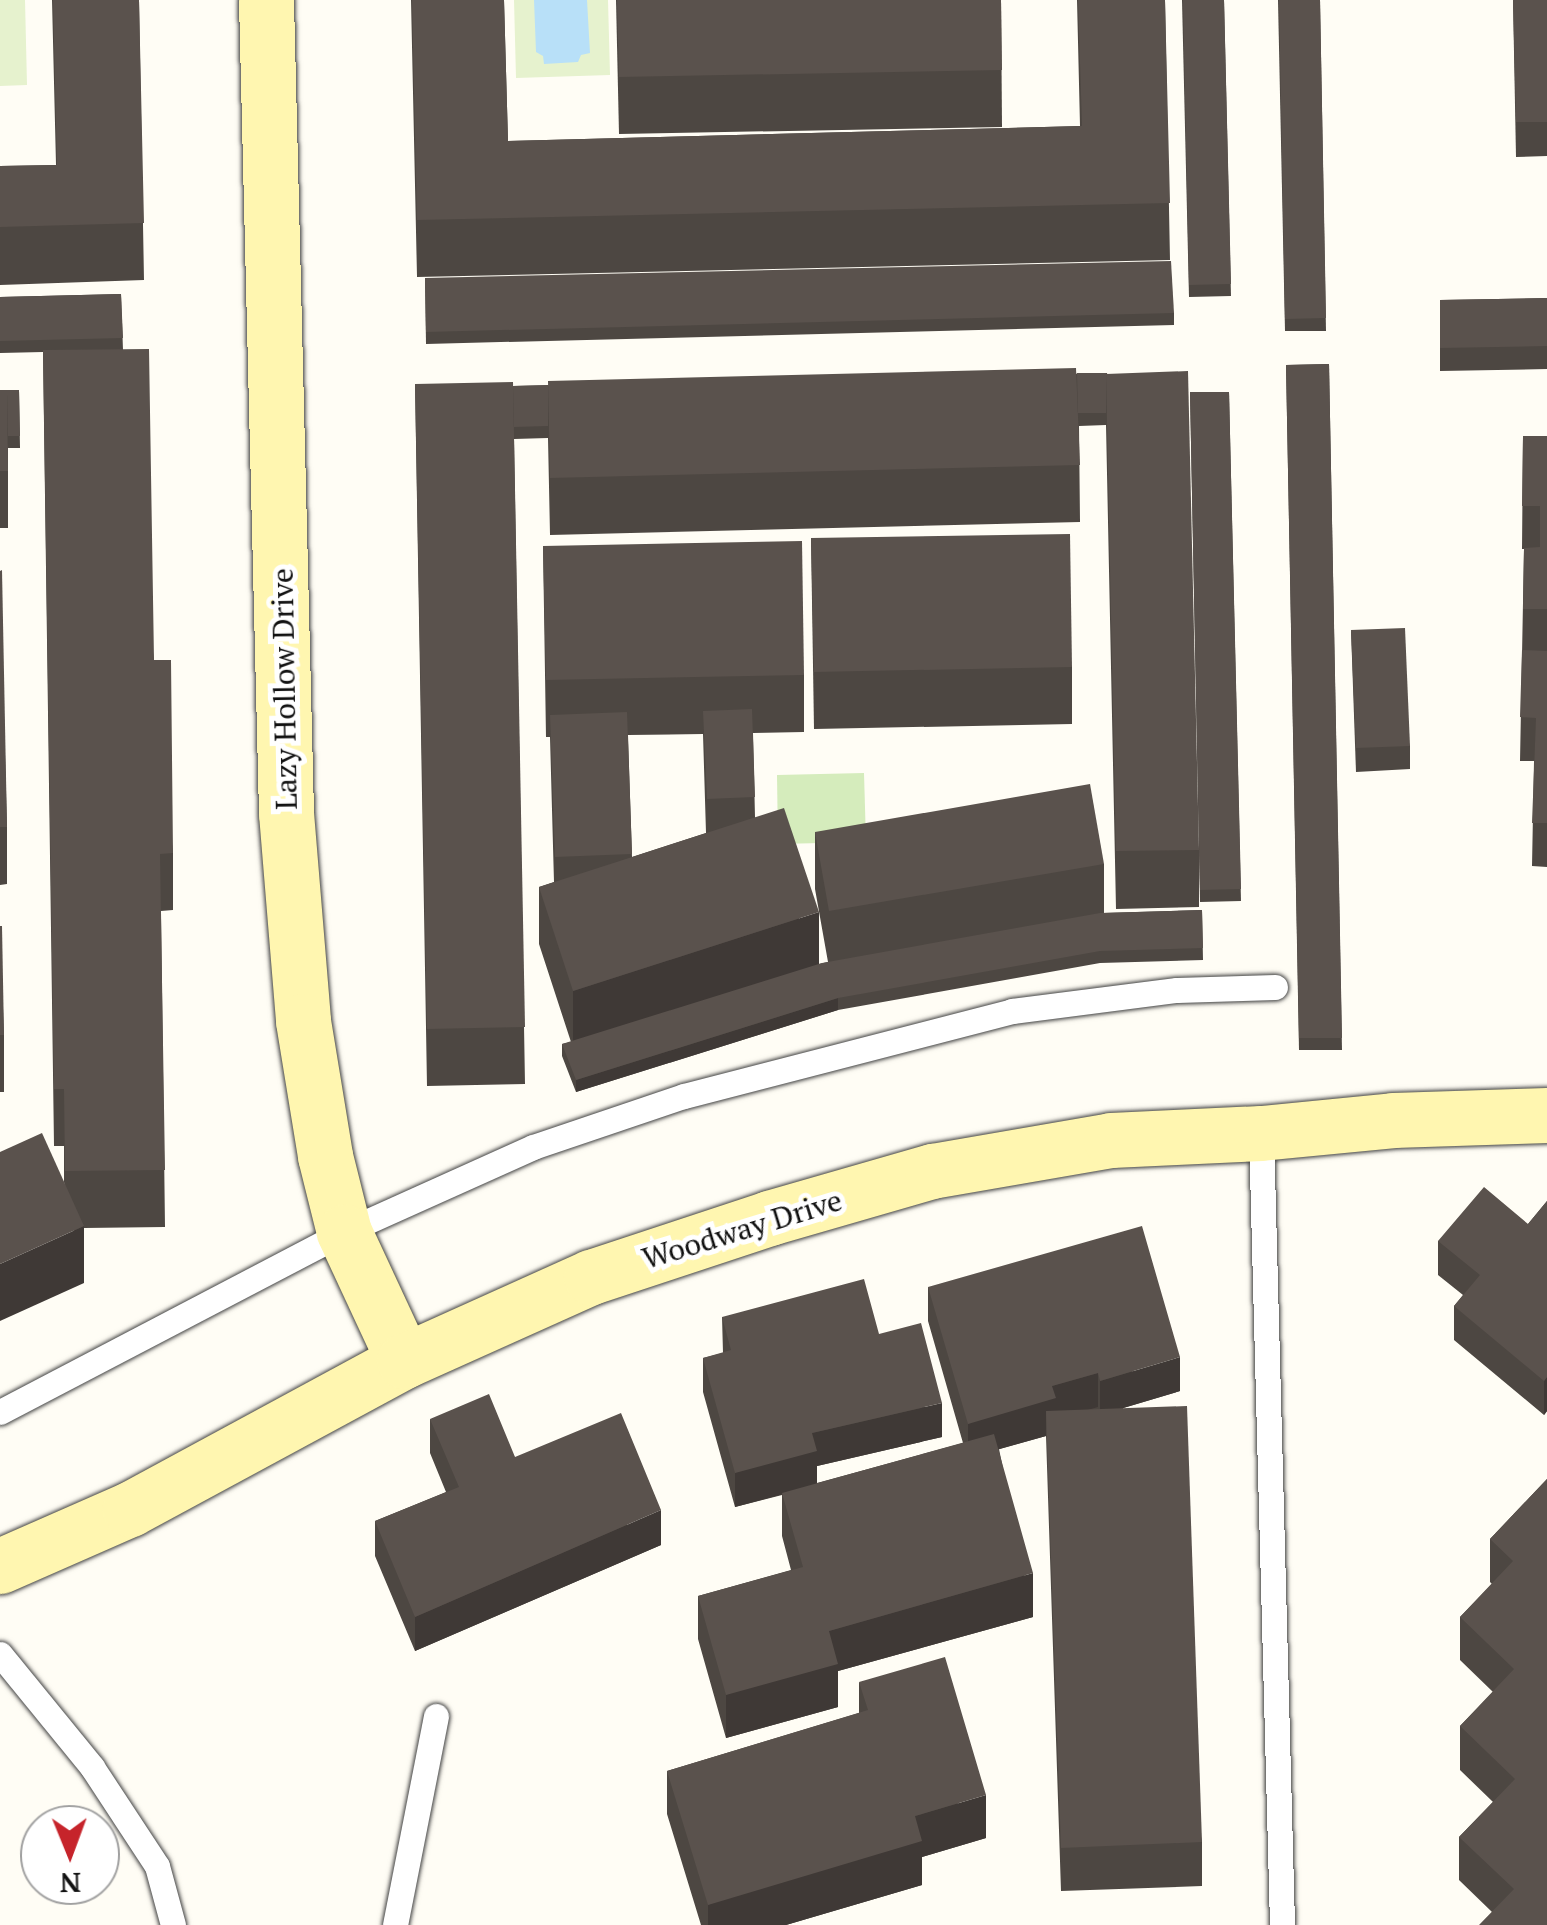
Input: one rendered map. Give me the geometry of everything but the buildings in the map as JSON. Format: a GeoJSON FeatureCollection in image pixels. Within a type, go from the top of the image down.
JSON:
{"type":"FeatureCollection","features":[{"type":"Feature","properties":{"kind":"street","name":"Lazy Hollow Drive"},"geometry":{"type":"LineString","coordinates":[[266,0],[286,813],[304,1021],[325,1156],[344,1232],[404,1361]]}},
{"type":"Feature","properties":{"kind":"street","name":"Woodway Drive"},"geometry":{"type":"LineString","coordinates":[[0,1566],[130,1510],[404,1361],[591,1277],[768,1218],[932,1171],[1111,1140],[1261,1133],[1393,1120],[1547,1115]]}},
{"type":"Feature","properties":{"kind":"lane"},"geometry":{"type":"LineString","coordinates":[[0,1412],[344,1232],[533,1146],[684,1096],[1012,1011],[1177,990],[1275,987]]}},
{"type":"Feature","properties":{"kind":"lane"},"geometry":{"type":"LineString","coordinates":[[1261,1133],[1282,1925]]}},
{"type":"Feature","properties":{"kind":"lane"},"geometry":{"type":"LineString","coordinates":[[0,1654],[92,1767],[157,1866],[173,1925]]}},
{"type":"Feature","properties":{"kind":"lane"},"geometry":{"type":"LineString","coordinates":[[396,1925],[436,1716]]}},
{"type":"Feature","properties":{"kind":"green space"},"geometry":{"type":"Polygon","coordinates":[[[0,0],[25,0],[27,85],[0,86],[0,0]]]}},
{"type":"Feature","properties":{"kind":"green space"},"geometry":{"type":"Polygon","coordinates":[[[514,0],[608,0],[610,75],[516,78],[514,0]]]}},
{"type":"Feature","properties":{"kind":"green space"},"geometry":{"type":"Polygon","coordinates":[[[864,773],[866,842],[778,844],[777,775],[864,773]]]}},
{"type":"Feature","properties":{"kind":"water"},"geometry":{"type":"Polygon","coordinates":[[[534,0],[587,0],[590,53],[581,55],[578,62],[544,64],[543,56],[536,52],[534,0]]]}}]}
